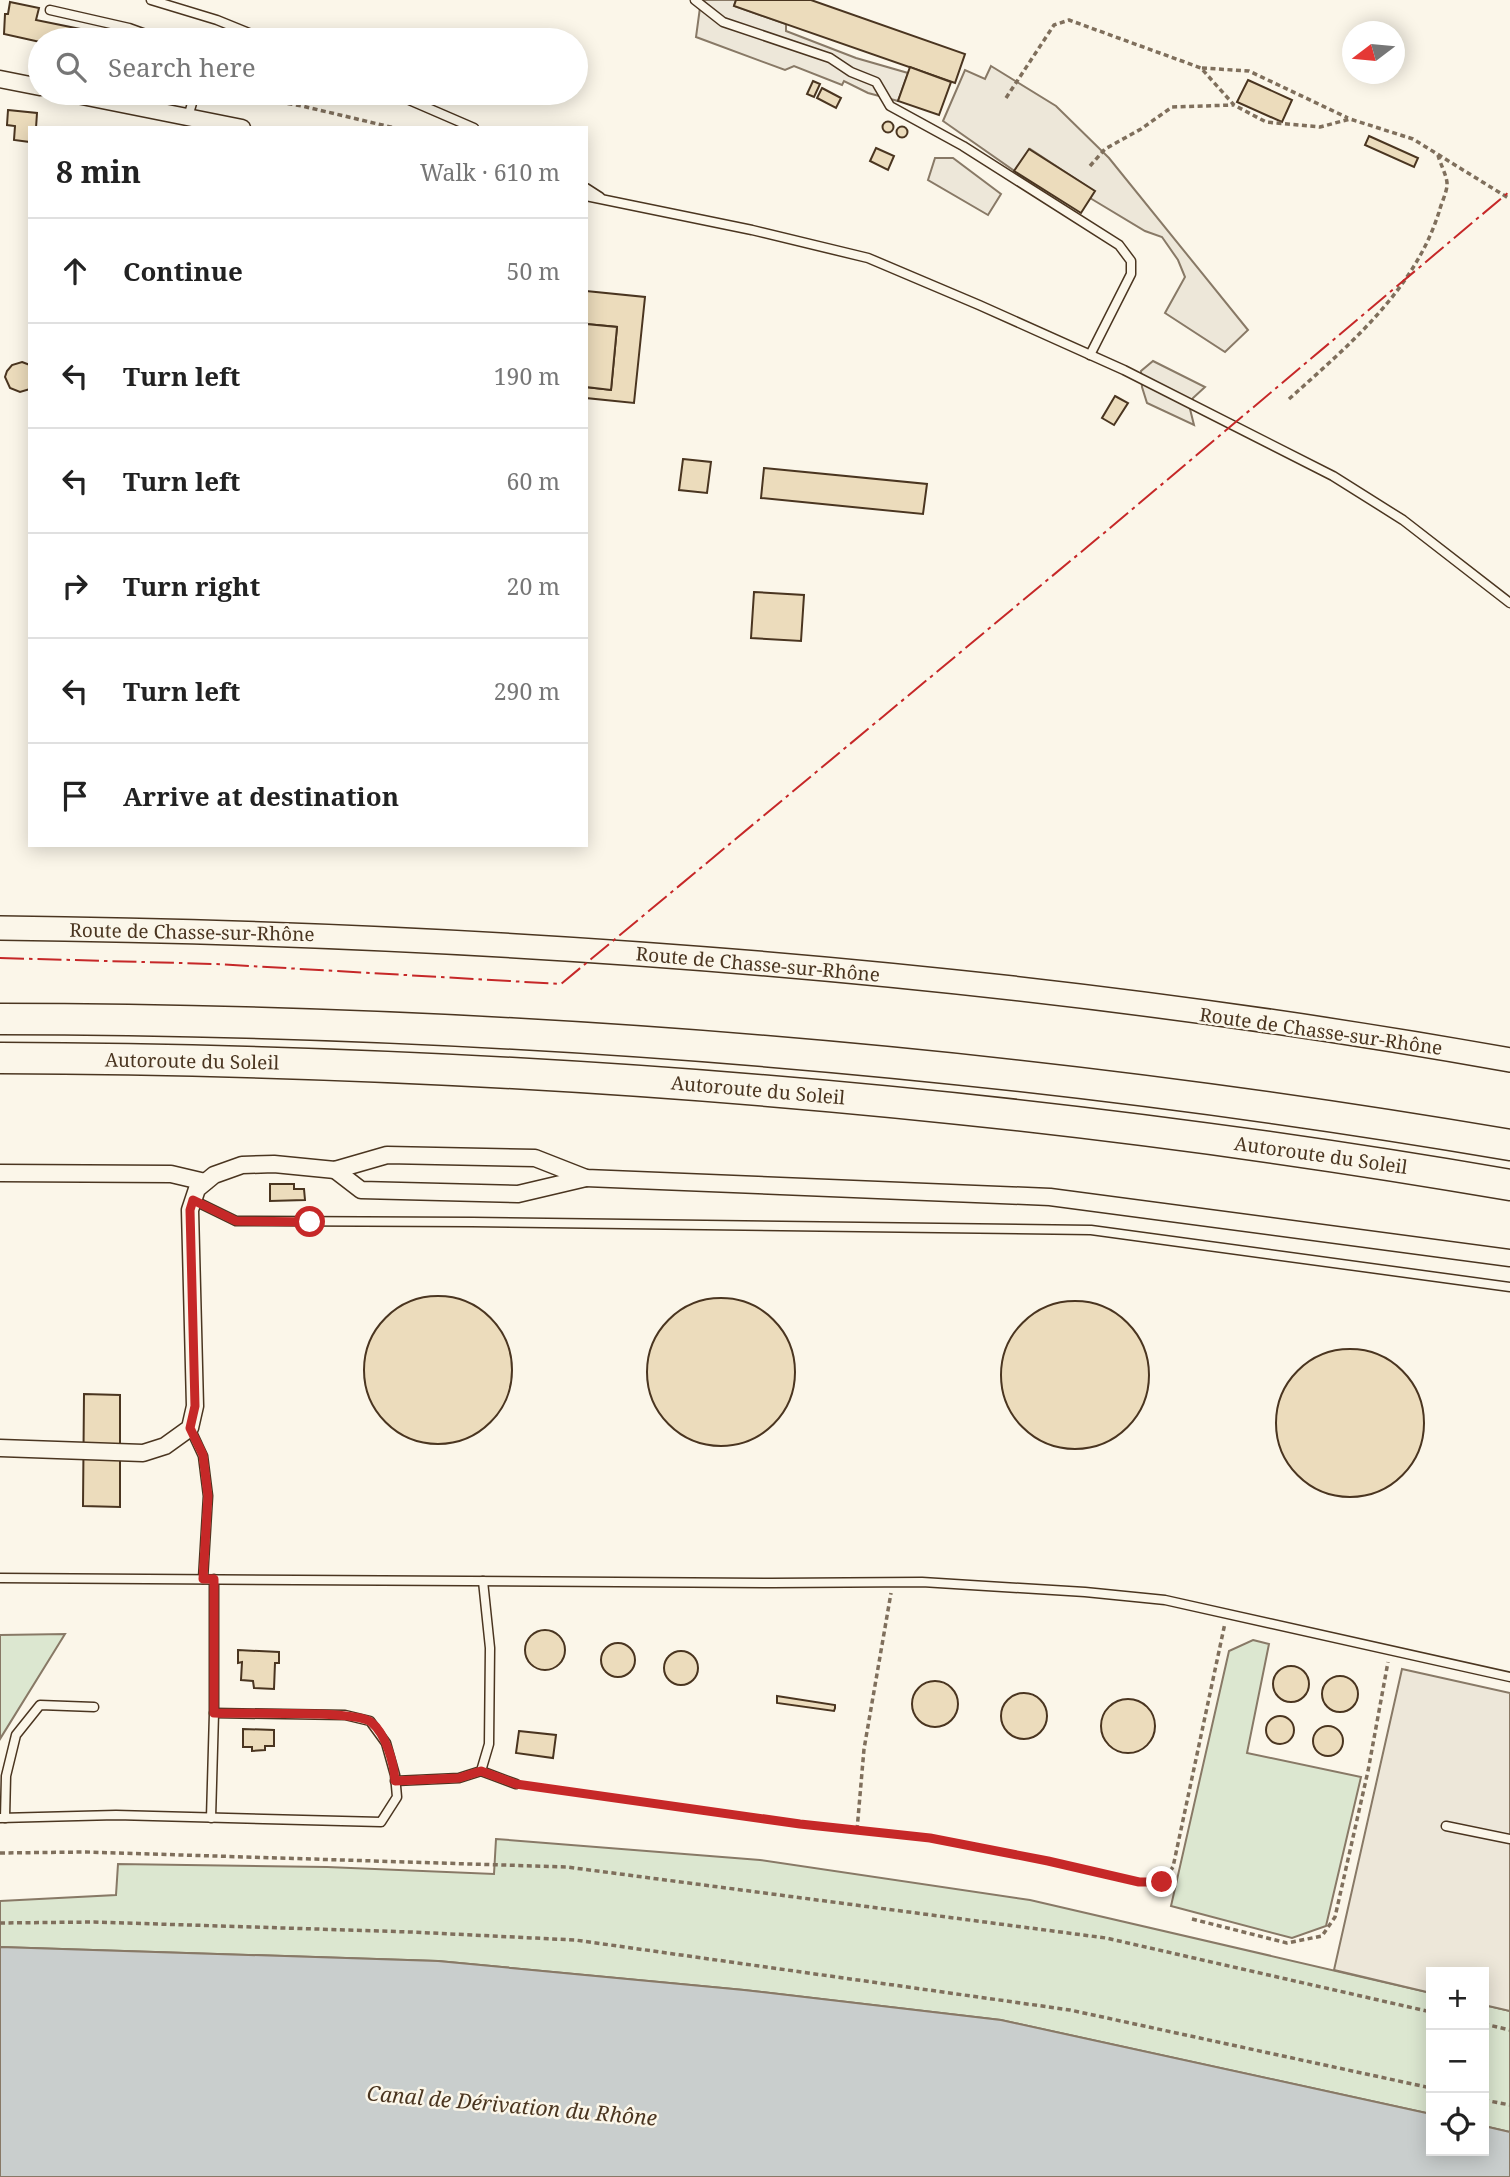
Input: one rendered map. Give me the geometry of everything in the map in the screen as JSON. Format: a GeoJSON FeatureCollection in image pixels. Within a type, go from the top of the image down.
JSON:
{"type":"FeatureCollection","features":[{"type":"Feature","properties":{"kind":"highway","name":"Autoroute du Soleil"},"geometry":{"type":"LineString","coordinates":[[0,1019],[331,1024],[559,1035],[769,1050],[1145,1091],[1284,1109],[1510,1145]]}},
{"type":"Feature","properties":{"kind":"highway","name":"Autoroute du Soleil"},"geometry":{"type":"LineString","coordinates":[[0,1058],[318,1064],[565,1076],[777,1091],[1169,1134],[1510,1185]]}},
{"type":"Feature","properties":{"kind":"main road","name":"Route de Chasse-sur-Rhône"},"geometry":{"type":"LineString","coordinates":[[0,928],[387,938],[845,970],[1268,1021],[1510,1060]]}},
{"type":"Feature","properties":{"kind":"street"},"geometry":{"type":"LineString","coordinates":[[0,79],[28,85]]}},
{"type":"Feature","properties":{"kind":"street"},"geometry":{"type":"LineString","coordinates":[[128,105],[232,126]]}},
{"type":"Feature","properties":{"kind":"street"},"geometry":{"type":"LineString","coordinates":[[0,1448],[143,1453],[165,1446],[190,1428],[195,1406],[190,1210],[197,1189],[214,1175],[242,1166],[274,1164],[335,1170],[387,1155],[535,1158],[586,1178]]}},
{"type":"Feature","properties":{"kind":"street"},"geometry":{"type":"LineString","coordinates":[[335,1170],[361,1190],[518,1194],[586,1178],[1050,1197],[1510,1258]]}},
{"type":"Feature","properties":{"kind":"street"},"geometry":{"type":"LineString","coordinates":[[1,1175],[171,1174],[205,1182]]}},
{"type":"Feature","properties":{"kind":"lane"},"geometry":{"type":"LineString","coordinates":[[151,0],[237,28]]}},
{"type":"Feature","properties":{"kind":"lane"},"geometry":{"type":"LineString","coordinates":[[695,0],[723,22],[830,58],[851,72],[876,82],[890,106],[963,146],[1119,246],[1130,261],[1131,274],[1090,355]]}},
{"type":"Feature","properties":{"kind":"lane"},"geometry":{"type":"LineString","coordinates":[[50,10],[129,28]]}},
{"type":"Feature","properties":{"kind":"lane"},"geometry":{"type":"LineString","coordinates":[[188,117],[192,105]]}},
{"type":"Feature","properties":{"kind":"lane"},"geometry":{"type":"LineString","coordinates":[[421,105],[469,126]]}},
{"type":"Feature","properties":{"kind":"lane"},"geometry":{"type":"LineString","coordinates":[[588,189],[606,201]]}},
{"type":"Feature","properties":{"kind":"lane"},"geometry":{"type":"LineString","coordinates":[[588,197],[752,230],[868,258],[1090,355],[1333,476],[1403,520],[1510,603]]}},
{"type":"Feature","properties":{"kind":"lane"},"geometry":{"type":"LineString","coordinates":[[193,1200],[236,1221],[1091,1230],[1510,1287]]}},
{"type":"Feature","properties":{"kind":"lane"},"geometry":{"type":"LineString","coordinates":[[190,1428],[203,1455],[208,1496],[203,1579]]}},
{"type":"Feature","properties":{"kind":"lane"},"geometry":{"type":"LineString","coordinates":[[0,1578],[922,1582],[1085,1592],[1165,1600],[1510,1677]]}},
{"type":"Feature","properties":{"kind":"lane"},"geometry":{"type":"LineString","coordinates":[[211,1818],[214,1579]]}},
{"type":"Feature","properties":{"kind":"lane"},"geometry":{"type":"LineString","coordinates":[[481,1771],[489,1744],[489,1648],[483,1581]]}},
{"type":"Feature","properties":{"kind":"lane"},"geometry":{"type":"LineString","coordinates":[[94,1707],[40,1705],[16,1735],[6,1776],[2,1818],[116,1815],[381,1822],[397,1797],[386,1743],[370,1721],[345,1715],[214,1713]]}},
{"type":"Feature","properties":{"kind":"lane"},"geometry":{"type":"LineString","coordinates":[[395,1781],[459,1778],[481,1771],[516,1784]]}},
{"type":"Feature","properties":{"kind":"lane"},"geometry":{"type":"LineString","coordinates":[[1446,1826],[1510,1839]]}},
{"type":"Feature","properties":{"kind":"path"},"geometry":{"type":"LineString","coordinates":[[1006,98],[1055,25],[1069,20],[1202,68],[1249,71],[1350,119],[1413,139],[1510,199]]}},
{"type":"Feature","properties":{"kind":"path"},"geometry":{"type":"LineString","coordinates":[[1202,68],[1234,105],[1266,122],[1320,127],[1350,119]]}},
{"type":"Feature","properties":{"kind":"path"},"geometry":{"type":"LineString","coordinates":[[296,105],[387,126]]}},
{"type":"Feature","properties":{"kind":"path"},"geometry":{"type":"LineString","coordinates":[[1090,166],[1105,149],[1141,129],[1172,107],[1234,105]]}},
{"type":"Feature","properties":{"kind":"path"},"geometry":{"type":"LineString","coordinates":[[1289,398],[1352,342],[1390,302],[1414,265],[1434,226],[1447,185],[1437,155]]}},
{"type":"Feature","properties":{"kind":"path"},"geometry":{"type":"LineString","coordinates":[[857,1830],[864,1749],[893,1583]]}},
{"type":"Feature","properties":{"kind":"path"},"geometry":{"type":"LineString","coordinates":[[516,1784],[930,1838],[1139,1882],[1162,1882],[1173,1867],[1227,1614]]}},
{"type":"Feature","properties":{"kind":"path"},"geometry":{"type":"LineString","coordinates":[[1192,1919],[1287,1943],[1322,1936],[1335,1917],[1368,1771],[1390,1650]]}},
{"type":"Feature","properties":{"kind":"path"},"geometry":{"type":"LineString","coordinates":[[0,1853],[95,1852],[567,1867],[1106,1938],[1426,2011]]}},
{"type":"Feature","properties":{"kind":"path"},"geometry":{"type":"LineString","coordinates":[[0,1923],[94,1922],[575,1940],[1070,2010],[1426,2087]]}},
{"type":"Feature","properties":{"kind":"path"},"geometry":{"type":"LineString","coordinates":[[1489,2025],[1510,2029]]}},
{"type":"Feature","properties":{"kind":"path"},"geometry":{"type":"LineString","coordinates":[[1489,2101],[1510,2105]]}},
{"type":"Feature","properties":{"kind":"green space"},"geometry":{"type":"Polygon","coordinates":[[[65,1634],[0,1739],[0,1635],[65,1634]]]}},
{"type":"Feature","properties":{"kind":"green space"},"geometry":{"type":"Polygon","coordinates":[[[1253,1640],[1269,1644],[1247,1753],[1361,1777],[1326,1926],[1292,1938],[1171,1906],[1229,1651],[1253,1640]]]}},
{"type":"Feature","properties":{"kind":"green space"},"geometry":{"type":"Polygon","coordinates":[[[496,1839],[760,1860],[1030,1900],[1426,1992],[1426,2113],[1001,2020],[744,1990],[438,1961],[0,1947],[0,1901],[116,1895],[118,1864],[327,1867],[494,1874],[496,1839]]]}},
{"type":"Feature","properties":{"kind":"green space"},"geometry":{"type":"Polygon","coordinates":[[[1489,2006],[1510,2011],[1510,2132],[1489,2127],[1489,2006]]]}},
{"type":"Feature","properties":{"kind":"shaded area"},"geometry":{"type":"Polygon","coordinates":[[[701,0],[736,0],[734,6],[786,24],[786,31],[856,58],[908,73],[898,101],[868,93],[844,81],[842,85],[794,66],[785,70],[696,37],[701,0]]]}},
{"type":"Feature","properties":{"kind":"shaded area"},"geometry":{"type":"Polygon","coordinates":[[[991,66],[1056,106],[1109,158],[1248,330],[1225,352],[1165,313],[1185,277],[1178,260],[1162,237],[1145,231],[1090,198],[1094,191],[1030,149],[1016,172],[943,121],[965,70],[985,79],[991,66]]]}},
{"type":"Feature","properties":{"kind":"shaded area"},"geometry":{"type":"Polygon","coordinates":[[[935,158],[953,158],[1001,194],[988,215],[928,180],[935,158]]]}},
{"type":"Feature","properties":{"kind":"shaded area"},"geometry":{"type":"Polygon","coordinates":[[[1153,361],[1205,387],[1193,398],[1190,409],[1194,425],[1147,403],[1141,371],[1153,361]]]}},
{"type":"Feature","properties":{"kind":"shaded area"},"geometry":{"type":"Polygon","coordinates":[[[1402,1669],[1510,1693],[1510,2011],[1489,2006],[1489,1967],[1426,1967],[1426,1992],[1334,1970],[1402,1669]]]}},
{"type":"Feature","properties":{"kind":"water","name":"Canal de Dérivation du Rhône"},"geometry":{"type":"Polygon","coordinates":[[[0,1947],[438,1961],[744,1990],[1001,2020],[1426,2113],[1426,2156],[1489,2156],[1489,2127],[1510,2132],[1510,2177],[0,2177],[0,1947]]]}},
{"type":"Feature","properties":{"kind":"building"},"geometry":{"type":"Polygon","coordinates":[[[736,0],[811,0],[965,54],[955,83],[734,6],[736,0]]]}},
{"type":"Feature","properties":{"kind":"building"},"geometry":{"type":"Polygon","coordinates":[[[10,2],[39,8],[36,20],[76,28],[28,28],[28,39],[4,34],[5,14],[8,14],[10,2]]]}},
{"type":"Feature","properties":{"kind":"building"},"geometry":{"type":"Polygon","coordinates":[[[910,67],[951,82],[939,115],[898,101],[910,67]]]}},
{"type":"Feature","properties":{"kind":"building"},"geometry":{"type":"Polygon","coordinates":[[[1248,80],[1292,100],[1282,122],[1237,102],[1248,80]]]}},
{"type":"Feature","properties":{"kind":"building"},"geometry":{"type":"Polygon","coordinates":[[[813,81],[820,84],[814,97],[807,94],[813,81]]]}},
{"type":"Feature","properties":{"kind":"building"},"geometry":{"type":"Polygon","coordinates":[[[822,88],[841,98],[836,108],[817,98],[822,88]]]}},
{"type":"Feature","properties":{"kind":"building"},"geometry":{"type":"Polygon","coordinates":[[[8,110],[37,113],[36,126],[28,126],[28,142],[14,140],[15,126],[7,125],[8,110]]]}},
{"type":"Feature","properties":{"kind":"building"},"geometry":{"type":"Polygon","coordinates":[[[888,122],[892,123],[892,131],[888,132],[884,131],[883,127],[884,123],[888,122]]]}},
{"type":"Feature","properties":{"kind":"building"},"geometry":{"type":"Polygon","coordinates":[[[902,127],[906,128],[906,136],[902,137],[898,136],[897,132],[898,128],[902,127]]]}},
{"type":"Feature","properties":{"kind":"building"},"geometry":{"type":"Polygon","coordinates":[[[1369,136],[1418,158],[1414,167],[1365,145],[1369,136]]]}},
{"type":"Feature","properties":{"kind":"building"},"geometry":{"type":"Polygon","coordinates":[[[876,148],[894,156],[888,170],[870,161],[876,148]]]}},
{"type":"Feature","properties":{"kind":"building"},"geometry":{"type":"Polygon","coordinates":[[[1029,149],[1095,191],[1081,213],[1014,171],[1029,149]]]}},
{"type":"Feature","properties":{"kind":"building"},"geometry":{"type":"Polygon","coordinates":[[[588,291],[645,297],[634,403],[588,398],[588,387],[611,390],[617,327],[588,324],[588,291]]]}},
{"type":"Feature","properties":{"kind":"building"},"geometry":{"type":"Polygon","coordinates":[[[588,324],[617,327],[611,390],[588,387],[588,324]]]}},
{"type":"Feature","properties":{"kind":"building"},"geometry":{"type":"Polygon","coordinates":[[[22,362],[28,364],[28,390],[20,392],[10,388],[5,377],[12,365],[22,362]]]}},
{"type":"Feature","properties":{"kind":"building"},"geometry":{"type":"Polygon","coordinates":[[[1115,396],[1128,403],[1114,425],[1102,418],[1115,396]]]}},
{"type":"Feature","properties":{"kind":"building"},"geometry":{"type":"Polygon","coordinates":[[[683,459],[711,462],[707,493],[679,490],[683,459]]]}},
{"type":"Feature","properties":{"kind":"building"},"geometry":{"type":"Polygon","coordinates":[[[764,468],[927,484],[923,514],[761,498],[764,468]]]}},
{"type":"Feature","properties":{"kind":"building"},"geometry":{"type":"Polygon","coordinates":[[[754,592],[804,595],[801,641],[751,638],[754,592]]]}},
{"type":"Feature","properties":{"kind":"building"},"geometry":{"type":"Polygon","coordinates":[[[270,1184],[294,1184],[294,1189],[304,1189],[305,1200],[270,1201],[270,1184]]]}},
{"type":"Feature","properties":{"kind":"building"},"geometry":{"type":"Polygon","coordinates":[[[438,1296],[466,1302],[490,1318],[506,1342],[512,1370],[506,1398],[490,1422],[466,1438],[438,1444],[410,1438],[386,1422],[370,1398],[364,1370],[370,1342],[386,1318],[410,1302],[438,1296]]]}},
{"type":"Feature","properties":{"kind":"building"},"geometry":{"type":"Polygon","coordinates":[[[721,1298],[749,1304],[773,1320],[789,1344],[795,1372],[789,1400],[773,1424],[749,1440],[721,1446],[693,1440],[669,1424],[653,1400],[647,1372],[653,1344],[669,1320],[693,1304],[721,1298]]]}},
{"type":"Feature","properties":{"kind":"building"},"geometry":{"type":"Polygon","coordinates":[[[1075,1301],[1103,1307],[1127,1323],[1143,1347],[1149,1375],[1143,1403],[1127,1427],[1103,1443],[1075,1449],[1047,1443],[1023,1427],[1007,1403],[1001,1375],[1007,1347],[1023,1323],[1047,1307],[1075,1301]]]}},
{"type":"Feature","properties":{"kind":"building"},"geometry":{"type":"Polygon","coordinates":[[[1350,1349],[1378,1355],[1402,1371],[1418,1395],[1424,1423],[1418,1451],[1402,1475],[1378,1491],[1350,1497],[1322,1491],[1298,1475],[1282,1451],[1276,1423],[1282,1395],[1298,1371],[1322,1355],[1350,1349]]]}},
{"type":"Feature","properties":{"kind":"building"},"geometry":{"type":"Polygon","coordinates":[[[84,1394],[120,1395],[120,1507],[83,1506],[84,1394]]]}},
{"type":"Feature","properties":{"kind":"building"},"geometry":{"type":"Polygon","coordinates":[[[545,1630],[559,1636],[565,1650],[559,1664],[545,1670],[531,1664],[525,1650],[531,1636],[545,1630]]]}},
{"type":"Feature","properties":{"kind":"building"},"geometry":{"type":"Polygon","coordinates":[[[618,1643],[630,1648],[635,1660],[630,1672],[618,1677],[606,1672],[601,1660],[606,1648],[618,1643]]]}},
{"type":"Feature","properties":{"kind":"building"},"geometry":{"type":"Polygon","coordinates":[[[238,1650],[279,1652],[279,1663],[275,1663],[274,1689],[254,1688],[253,1681],[241,1680],[242,1662],[238,1663],[238,1650]]]}},
{"type":"Feature","properties":{"kind":"building"},"geometry":{"type":"Polygon","coordinates":[[[681,1651],[693,1656],[698,1668],[693,1680],[681,1685],[669,1680],[664,1668],[669,1656],[681,1651]]]}},
{"type":"Feature","properties":{"kind":"building"},"geometry":{"type":"Polygon","coordinates":[[[1291,1666],[1304,1671],[1309,1684],[1304,1697],[1291,1702],[1278,1697],[1273,1684],[1278,1671],[1291,1666]]]}},
{"type":"Feature","properties":{"kind":"building"},"geometry":{"type":"Polygon","coordinates":[[[1340,1676],[1353,1681],[1358,1694],[1353,1707],[1340,1712],[1327,1707],[1322,1694],[1327,1681],[1340,1676]]]}},
{"type":"Feature","properties":{"kind":"building"},"geometry":{"type":"Polygon","coordinates":[[[935,1681],[951,1688],[958,1704],[951,1720],[935,1727],[919,1720],[912,1704],[919,1688],[935,1681]]]}},
{"type":"Feature","properties":{"kind":"building"},"geometry":{"type":"Polygon","coordinates":[[[1024,1693],[1040,1700],[1047,1716],[1040,1732],[1024,1739],[1008,1732],[1001,1716],[1008,1700],[1024,1693]]]}},
{"type":"Feature","properties":{"kind":"building"},"geometry":{"type":"Polygon","coordinates":[[[777,1696],[835,1705],[835,1708],[834,1711],[777,1703],[777,1696]]]}},
{"type":"Feature","properties":{"kind":"building"},"geometry":{"type":"Polygon","coordinates":[[[1133,1699],[1143,1703],[1151,1711],[1155,1726],[1151,1741],[1143,1749],[1123,1753],[1113,1749],[1105,1741],[1101,1721],[1105,1711],[1113,1703],[1133,1699]]]}},
{"type":"Feature","properties":{"kind":"building"},"geometry":{"type":"Polygon","coordinates":[[[1280,1716],[1290,1720],[1294,1730],[1290,1740],[1280,1744],[1270,1740],[1266,1730],[1270,1720],[1280,1716]]]}},
{"type":"Feature","properties":{"kind":"building"},"geometry":{"type":"Polygon","coordinates":[[[1328,1726],[1339,1730],[1343,1741],[1339,1752],[1328,1756],[1317,1752],[1313,1741],[1317,1730],[1328,1726]]]}},
{"type":"Feature","properties":{"kind":"building"},"geometry":{"type":"Polygon","coordinates":[[[243,1729],[274,1730],[274,1746],[252,1751],[252,1747],[243,1747],[243,1729]]]}},
{"type":"Feature","properties":{"kind":"building"},"geometry":{"type":"Polygon","coordinates":[[[519,1731],[556,1735],[553,1758],[516,1753],[519,1731]]]}},
{"type":"Feature","properties":{"kind":"power"},"geometry":{"type":"LineString","coordinates":[[0,958],[215,964],[561,984],[1110,528],[1510,191]]}},
{"type":"Feature","properties":{"kind":"route"},"geometry":{"type":"LineString","coordinates":[[310,1222],[236,1221],[193,1200],[190,1210],[195,1406],[190,1428],[203,1455],[208,1496],[203,1579],[214,1579],[214,1713],[345,1715],[370,1721],[386,1743],[395,1781],[459,1778],[481,1771],[516,1784],[800,1824],[930,1838],[1139,1882],[1162,1882]]}}]}
